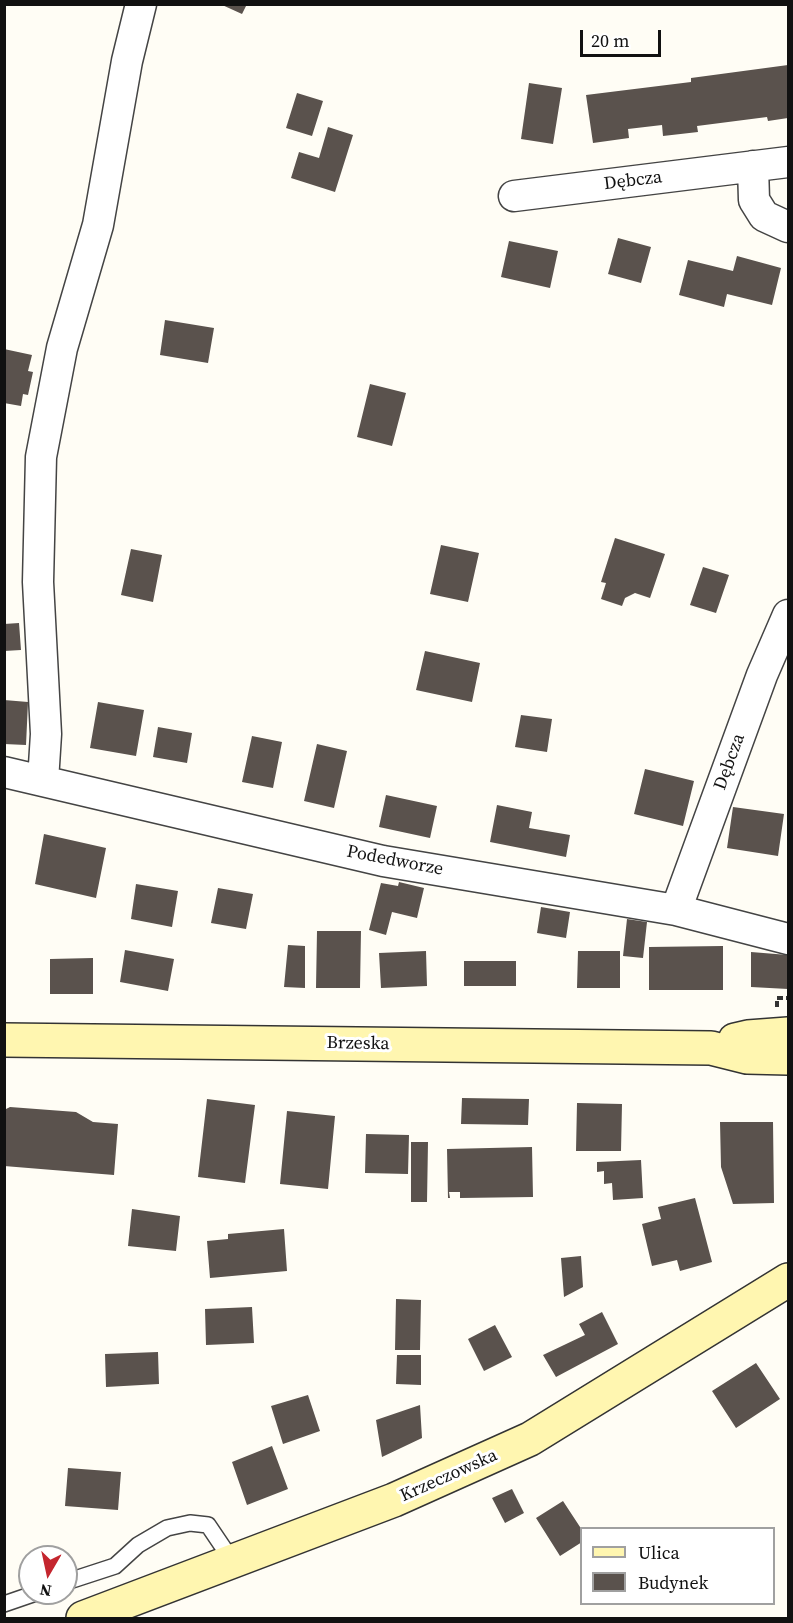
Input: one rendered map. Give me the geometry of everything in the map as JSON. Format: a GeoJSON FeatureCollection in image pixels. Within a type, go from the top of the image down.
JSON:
{"type":"FeatureCollection","features":[{"type":"Feature","properties":{"kind":"main road","name":"Brzeska"},"geometry":{"type":"LineString","coordinates":[[711,1048],[748,1037],[789,1034]]}},
{"type":"Feature","properties":{"kind":"main road","name":"Brzeska"},"geometry":{"type":"LineString","coordinates":[[4,1040],[711,1048],[747,1057],[789,1058]]}},
{"type":"Feature","properties":{"kind":"main road","name":"Krzeczowska"},"geometry":{"type":"LineString","coordinates":[[83,1618],[394,1500],[530,1439],[789,1280]]}},
{"type":"Feature","properties":{"kind":"street"},"geometry":{"type":"LineString","coordinates":[[43,781],[46,734],[38,582],[41,457],[62,348],[98,225],[128,61],[141,4]]}},
{"type":"Feature","properties":{"kind":"street","name":"Dębcza"},"geometry":{"type":"LineString","coordinates":[[514,196],[789,162]]}},
{"type":"Feature","properties":{"kind":"street"},"geometry":{"type":"LineString","coordinates":[[753,166],[754,200],[764,216],[789,227]]}},
{"type":"Feature","properties":{"kind":"street","name":"Dębcza"},"geometry":{"type":"LineString","coordinates":[[676,910],[762,675],[789,615]]}},
{"type":"Feature","properties":{"kind":"street","name":"Podedworze"},"geometry":{"type":"LineString","coordinates":[[4,772],[384,861],[676,910],[789,939]]}},
{"type":"Feature","properties":{"kind":"lane"},"geometry":{"type":"LineString","coordinates":[[78,1578],[115,1566],[138,1545],[167,1528],[190,1523],[208,1525],[233,1562]]}},
{"type":"Feature","properties":{"kind":"building"},"geometry":{"type":"Polygon","coordinates":[[[220,4],[247,4],[242,14],[220,4]]]}},
{"type":"Feature","properties":{"kind":"building"},"geometry":{"type":"Polygon","coordinates":[[[788,65],[788,118],[768,121],[767,117],[697,126],[698,132],[663,136],[662,125],[628,129],[629,138],[593,143],[586,95],[691,82],[691,78],[788,65]]]}},
{"type":"Feature","properties":{"kind":"building"},"geometry":{"type":"Polygon","coordinates":[[[529,83],[562,88],[553,144],[521,139],[529,83]]]}},
{"type":"Feature","properties":{"kind":"building"},"geometry":{"type":"Polygon","coordinates":[[[297,93],[323,101],[312,136],[286,128],[297,93]]]}},
{"type":"Feature","properties":{"kind":"building"},"geometry":{"type":"Polygon","coordinates":[[[328,127],[353,135],[335,192],[291,178],[299,152],[319,158],[328,127]]]}},
{"type":"Feature","properties":{"kind":"building"},"geometry":{"type":"Polygon","coordinates":[[[618,238],[651,247],[641,283],[608,274],[618,238]]]}},
{"type":"Feature","properties":{"kind":"building"},"geometry":{"type":"Polygon","coordinates":[[[509,241],[558,251],[550,288],[501,277],[509,241]]]}},
{"type":"Feature","properties":{"kind":"building"},"geometry":{"type":"Polygon","coordinates":[[[737,256],[781,268],[772,305],[727,294],[724,307],[679,295],[688,260],[733,271],[737,256]]]}},
{"type":"Feature","properties":{"kind":"building"},"geometry":{"type":"Polygon","coordinates":[[[165,320],[214,328],[208,363],[160,355],[165,320]]]}},
{"type":"Feature","properties":{"kind":"building"},"geometry":{"type":"Polygon","coordinates":[[[4,349],[32,355],[28,371],[33,372],[28,395],[23,394],[21,406],[4,403],[4,349]]]}},
{"type":"Feature","properties":{"kind":"building"},"geometry":{"type":"Polygon","coordinates":[[[370,384],[406,393],[392,446],[357,437],[370,384]]]}},
{"type":"Feature","properties":{"kind":"building"},"geometry":{"type":"Polygon","coordinates":[[[615,538],[665,554],[650,598],[635,593],[625,598],[622,606],[601,599],[606,583],[601,582],[615,538]]]}},
{"type":"Feature","properties":{"kind":"building"},"geometry":{"type":"Polygon","coordinates":[[[441,545],[479,553],[468,602],[430,594],[441,545]]]}},
{"type":"Feature","properties":{"kind":"building"},"geometry":{"type":"Polygon","coordinates":[[[131,549],[162,555],[153,602],[121,595],[131,549]]]}},
{"type":"Feature","properties":{"kind":"building"},"geometry":{"type":"Polygon","coordinates":[[[703,567],[729,575],[716,613],[690,605],[703,567]]]}},
{"type":"Feature","properties":{"kind":"building"},"geometry":{"type":"Polygon","coordinates":[[[19,623],[21,650],[4,651],[4,624],[19,623]]]}},
{"type":"Feature","properties":{"kind":"building"},"geometry":{"type":"Polygon","coordinates":[[[425,651],[480,663],[472,702],[416,690],[425,651]]]}},
{"type":"Feature","properties":{"kind":"building"},"geometry":{"type":"Polygon","coordinates":[[[4,700],[28,702],[26,745],[4,744],[4,700]]]}},
{"type":"Feature","properties":{"kind":"building"},"geometry":{"type":"Polygon","coordinates":[[[98,702],[144,710],[136,756],[90,748],[98,702]]]}},
{"type":"Feature","properties":{"kind":"building"},"geometry":{"type":"Polygon","coordinates":[[[521,715],[552,719],[547,752],[515,747],[521,715]]]}},
{"type":"Feature","properties":{"kind":"building"},"geometry":{"type":"Polygon","coordinates":[[[158,727],[192,733],[187,763],[153,757],[158,727]]]}},
{"type":"Feature","properties":{"kind":"building"},"geometry":{"type":"Polygon","coordinates":[[[252,736],[282,742],[273,788],[242,782],[252,736]]]}},
{"type":"Feature","properties":{"kind":"building"},"geometry":{"type":"Polygon","coordinates":[[[317,744],[347,751],[334,808],[304,801],[317,744]]]}},
{"type":"Feature","properties":{"kind":"building"},"geometry":{"type":"Polygon","coordinates":[[[645,769],[694,781],[683,826],[634,814],[645,769]]]}},
{"type":"Feature","properties":{"kind":"building"},"geometry":{"type":"Polygon","coordinates":[[[386,795],[437,806],[430,838],[379,827],[386,795]]]}},
{"type":"Feature","properties":{"kind":"building"},"geometry":{"type":"Polygon","coordinates":[[[497,805],[532,812],[529,828],[570,835],[566,857],[490,842],[497,805]]]}},
{"type":"Feature","properties":{"kind":"building"},"geometry":{"type":"Polygon","coordinates":[[[733,807],[784,814],[778,856],[727,848],[733,807]]]}},
{"type":"Feature","properties":{"kind":"building"},"geometry":{"type":"Polygon","coordinates":[[[44,834],[106,848],[96,898],[35,884],[44,834]]]}},
{"type":"Feature","properties":{"kind":"building"},"geometry":{"type":"Polygon","coordinates":[[[399,882],[424,888],[417,918],[392,912],[386,935],[369,930],[381,883],[398,886],[399,882]]]}},
{"type":"Feature","properties":{"kind":"building"},"geometry":{"type":"Polygon","coordinates":[[[136,884],[178,891],[172,927],[131,919],[136,884]]]}},
{"type":"Feature","properties":{"kind":"building"},"geometry":{"type":"Polygon","coordinates":[[[218,888],[253,894],[246,929],[211,923],[218,888]]]}},
{"type":"Feature","properties":{"kind":"building"},"geometry":{"type":"Polygon","coordinates":[[[541,907],[570,912],[566,938],[537,933],[541,907]]]}},
{"type":"Feature","properties":{"kind":"building"},"geometry":{"type":"Polygon","coordinates":[[[627,919],[647,922],[643,958],[623,956],[627,919]]]}},
{"type":"Feature","properties":{"kind":"building"},"geometry":{"type":"Polygon","coordinates":[[[317,931],[361,931],[360,988],[316,988],[317,931]]]}},
{"type":"Feature","properties":{"kind":"building"},"geometry":{"type":"Polygon","coordinates":[[[288,945],[305,946],[305,988],[284,987],[288,945]]]}},
{"type":"Feature","properties":{"kind":"building"},"geometry":{"type":"Polygon","coordinates":[[[723,946],[723,990],[649,990],[649,947],[723,946]]]}},
{"type":"Feature","properties":{"kind":"building"},"geometry":{"type":"Polygon","coordinates":[[[125,950],[174,959],[168,991],[120,982],[125,950]]]}},
{"type":"Feature","properties":{"kind":"building"},"geometry":{"type":"Polygon","coordinates":[[[426,951],[427,986],[381,988],[379,953],[426,951]]]}},
{"type":"Feature","properties":{"kind":"building"},"geometry":{"type":"Polygon","coordinates":[[[578,951],[620,951],[620,988],[577,988],[578,951]]]}},
{"type":"Feature","properties":{"kind":"building"},"geometry":{"type":"Polygon","coordinates":[[[751,952],[788,955],[788,989],[751,987],[751,952]]]}},
{"type":"Feature","properties":{"kind":"building"},"geometry":{"type":"Polygon","coordinates":[[[93,958],[93,994],[50,994],[50,959],[93,958]]]}},
{"type":"Feature","properties":{"kind":"building"},"geometry":{"type":"Polygon","coordinates":[[[464,961],[516,961],[516,986],[464,986],[464,961]]]}},
{"type":"Feature","properties":{"kind":"building"},"geometry":{"type":"Polygon","coordinates":[[[462,1098],[529,1099],[528,1125],[461,1124],[462,1098]]]}},
{"type":"Feature","properties":{"kind":"building"},"geometry":{"type":"Polygon","coordinates":[[[207,1099],[255,1105],[245,1183],[198,1177],[207,1099]]]}},
{"type":"Feature","properties":{"kind":"building"},"geometry":{"type":"Polygon","coordinates":[[[577,1103],[622,1104],[621,1151],[576,1151],[577,1103]]]}},
{"type":"Feature","properties":{"kind":"building"},"geometry":{"type":"Polygon","coordinates":[[[10,1107],[76,1112],[93,1122],[118,1124],[114,1175],[4,1166],[4,1110],[10,1107]]]}},
{"type":"Feature","properties":{"kind":"building"},"geometry":{"type":"Polygon","coordinates":[[[287,1111],[335,1116],[328,1189],[280,1184],[287,1111]]]}},
{"type":"Feature","properties":{"kind":"building"},"geometry":{"type":"Polygon","coordinates":[[[720,1122],[773,1122],[774,1203],[733,1204],[721,1167],[720,1122]]]}},
{"type":"Feature","properties":{"kind":"building"},"geometry":{"type":"Polygon","coordinates":[[[366,1134],[409,1135],[408,1174],[365,1173],[366,1134]]]}},
{"type":"Feature","properties":{"kind":"building"},"geometry":{"type":"Polygon","coordinates":[[[411,1142],[428,1142],[427,1202],[411,1202],[411,1142]]]}},
{"type":"Feature","properties":{"kind":"building"},"geometry":{"type":"Polygon","coordinates":[[[532,1147],[533,1197],[460,1198],[460,1192],[449,1192],[450,1198],[448,1198],[447,1149],[532,1147]]]}},
{"type":"Feature","properties":{"kind":"building"},"geometry":{"type":"Polygon","coordinates":[[[641,1160],[643,1198],[613,1200],[612,1183],[604,1184],[604,1171],[597,1172],[597,1162],[641,1160]]]}},
{"type":"Feature","properties":{"kind":"building"},"geometry":{"type":"Polygon","coordinates":[[[695,1198],[712,1262],[680,1271],[677,1260],[652,1266],[642,1224],[661,1219],[658,1207],[695,1198]]]}},
{"type":"Feature","properties":{"kind":"building"},"geometry":{"type":"Polygon","coordinates":[[[132,1209],[180,1216],[176,1251],[128,1246],[132,1209]]]}},
{"type":"Feature","properties":{"kind":"building"},"geometry":{"type":"Polygon","coordinates":[[[284,1229],[287,1271],[210,1278],[207,1241],[228,1239],[228,1234],[284,1229]]]}},
{"type":"Feature","properties":{"kind":"building"},"geometry":{"type":"Polygon","coordinates":[[[581,1256],[583,1287],[564,1297],[561,1258],[581,1256]]]}},
{"type":"Feature","properties":{"kind":"building"},"geometry":{"type":"Polygon","coordinates":[[[396,1299],[421,1300],[420,1350],[395,1350],[396,1299]]]}},
{"type":"Feature","properties":{"kind":"building"},"geometry":{"type":"Polygon","coordinates":[[[252,1307],[254,1343],[206,1345],[205,1309],[252,1307]]]}},
{"type":"Feature","properties":{"kind":"building"},"geometry":{"type":"Polygon","coordinates":[[[602,1312],[618,1344],[556,1377],[543,1355],[585,1335],[579,1324],[602,1312]]]}},
{"type":"Feature","properties":{"kind":"building"},"geometry":{"type":"Polygon","coordinates":[[[495,1325],[512,1357],[484,1371],[468,1339],[495,1325]]]}},
{"type":"Feature","properties":{"kind":"building"},"geometry":{"type":"Polygon","coordinates":[[[158,1352],[159,1384],[106,1387],[105,1354],[158,1352]]]}},
{"type":"Feature","properties":{"kind":"building"},"geometry":{"type":"Polygon","coordinates":[[[397,1355],[421,1355],[421,1385],[396,1384],[397,1355]]]}},
{"type":"Feature","properties":{"kind":"building"},"geometry":{"type":"Polygon","coordinates":[[[756,1363],[780,1399],[736,1428],[712,1391],[756,1363]]]}},
{"type":"Feature","properties":{"kind":"building"},"geometry":{"type":"Polygon","coordinates":[[[308,1395],[320,1431],[283,1444],[271,1406],[308,1395]]]}},
{"type":"Feature","properties":{"kind":"building"},"geometry":{"type":"Polygon","coordinates":[[[420,1405],[422,1438],[382,1457],[376,1420],[420,1405]]]}},
{"type":"Feature","properties":{"kind":"building"},"geometry":{"type":"Polygon","coordinates":[[[272,1446],[288,1489],[247,1505],[232,1462],[272,1446]]]}},
{"type":"Feature","properties":{"kind":"building"},"geometry":{"type":"Polygon","coordinates":[[[68,1468],[121,1472],[118,1510],[65,1506],[68,1468]]]}},
{"type":"Feature","properties":{"kind":"building"},"geometry":{"type":"Polygon","coordinates":[[[512,1489],[524,1513],[505,1523],[492,1498],[512,1489]]]}},
{"type":"Feature","properties":{"kind":"building"},"geometry":{"type":"Polygon","coordinates":[[[563,1501],[580,1527],[580,1543],[560,1556],[536,1518],[563,1501]]]}}]}
